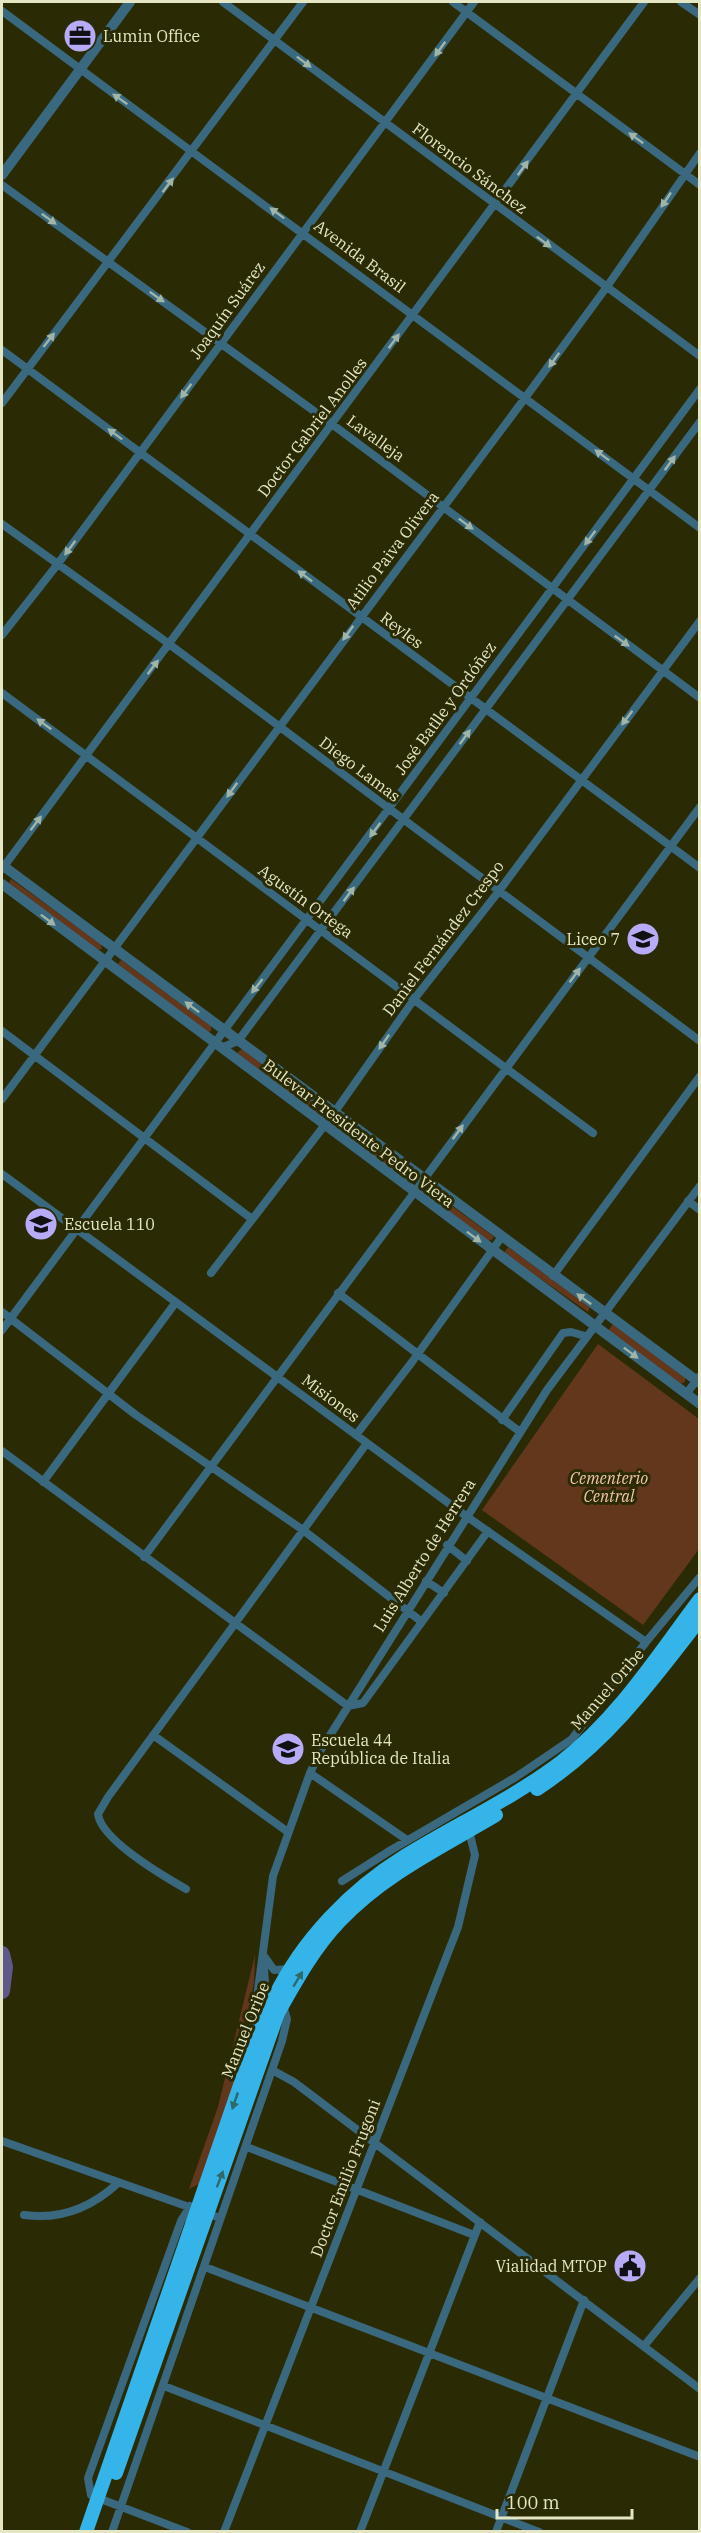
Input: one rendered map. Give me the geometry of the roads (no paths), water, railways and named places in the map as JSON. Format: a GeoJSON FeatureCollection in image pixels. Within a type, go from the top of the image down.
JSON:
{"type":"FeatureCollection","features":[{"type":"Feature","properties":{"kind":"highway","name":"Manuel Oribe"},"geometry":{"type":"LineString","coordinates":[[203,2211],[248,2062],[290,1969],[318,1931],[352,1895],[380,1873],[520,1791],[581,1744],[622,1702],[695,1617]]}},
{"type":"Feature","properties":{"kind":"highway","name":"Manuel Oribe"},"geometry":{"type":"LineString","coordinates":[[86,2532],[102,2500],[203,2211],[269,2039],[283,2005],[325,1938],[356,1905],[404,1869],[568,1769],[590,1750],[624,1716],[695,1617]]}},
{"type":"Feature","properties":{"kind":"highway","name":"Manuel Oribe"},"geometry":{"type":"LineString","coordinates":[[96,2532],[102,2500]]}},
{"type":"Feature","properties":{"kind":"street"},"geometry":{"type":"LineString","coordinates":[[2,175],[130,2]]}},
{"type":"Feature","properties":{"kind":"street","name":"Florencio Sánchez"},"geometry":{"type":"LineString","coordinates":[[223,2],[699,356]]}},
{"type":"Feature","properties":{"kind":"street"},"geometry":{"type":"LineString","coordinates":[[2,403],[303,2]]}},
{"type":"Feature","properties":{"kind":"street"},"geometry":{"type":"LineString","coordinates":[[453,2],[699,185]]}},
{"type":"Feature","properties":{"kind":"street","name":"Joaquín Suárez"},"geometry":{"type":"LineString","coordinates":[[2,635],[57,565],[474,2]]}},
{"type":"Feature","properties":{"kind":"street","name":"Doctor Gabriel Anolles"},"geometry":{"type":"LineString","coordinates":[[2,867],[170,645],[644,2]]}},
{"type":"Feature","properties":{"kind":"street"},"geometry":{"type":"LineString","coordinates":[[681,2],[699,15]]}},
{"type":"Feature","properties":{"kind":"street","name":"Avenida Brasil"},"geometry":{"type":"LineString","coordinates":[[2,11],[79,70],[414,314],[699,528]]}},
{"type":"Feature","properties":{"kind":"street","name":"Atilio Paiva Olivera"},"geometry":{"type":"LineString","coordinates":[[2,1099],[525,398],[606,288],[699,153]]}},
{"type":"Feature","properties":{"kind":"street","name":"Lavalleja"},"geometry":{"type":"LineString","coordinates":[[2,185],[222,343],[699,698]]}},
{"type":"Feature","properties":{"kind":"street","name":"Reyles"},"geometry":{"type":"LineString","coordinates":[[2,350],[699,868]]}},
{"type":"Feature","properties":{"kind":"street","name":"José Batlle y Ordóñez"},"geometry":{"type":"LineString","coordinates":[[2,1330],[699,389]]}},
{"type":"Feature","properties":{"kind":"street","name":"José Batlle y Ordóñez"},"geometry":{"type":"LineString","coordinates":[[238,1041],[404,821],[566,600],[650,491],[699,422]]}},
{"type":"Feature","properties":{"kind":"street","name":"Diego Lamas"},"geometry":{"type":"LineString","coordinates":[[2,524],[170,645],[699,1041]]}},
{"type":"Feature","properties":{"kind":"street","name":"Daniel Fernández Crespo"},"geometry":{"type":"LineString","coordinates":[[211,1273],[334,1113],[415,998],[499,891],[699,621]]}},
{"type":"Feature","properties":{"kind":"street","name":"Agustín Ortega"},"geometry":{"type":"LineString","coordinates":[[2,693],[415,998],[593,1133]]}},
{"type":"Feature","properties":{"kind":"street"},"geometry":{"type":"LineString","coordinates":[[144,1557],[699,807]]}},
{"type":"Feature","properties":{"kind":"street","name":"Bulevar Presidente Pedro Viera"},"geometry":{"type":"LineString","coordinates":[[2,867],[501,1238],[698,1380]]}},
{"type":"Feature","properties":{"kind":"street","name":"Bulevar Presidente Pedro Viera"},"geometry":{"type":"LineString","coordinates":[[2,884],[699,1404]]}},
{"type":"Feature","properties":{"kind":"street"},"geometry":{"type":"LineString","coordinates":[[2,1031],[252,1219]]}},
{"type":"Feature","properties":{"kind":"street"},"geometry":{"type":"LineString","coordinates":[[214,1044],[223,1047],[238,1041]]}},
{"type":"Feature","properties":{"kind":"street"},"geometry":{"type":"LineString","coordinates":[[553,1276],[699,1076]]}},
{"type":"Feature","properties":{"kind":"street","name":"Misiones"},"geometry":{"type":"LineString","coordinates":[[2,1174],[466,1516],[646,1642]]}},
{"type":"Feature","properties":{"kind":"street","name":"Luis Alberto de Herrera"},"geometry":{"type":"LineString","coordinates":[[248,2062],[273,1876],[310,1773],[447,1545],[520,1432],[593,1325],[699,1186]]}},
{"type":"Feature","properties":{"kind":"street"},"geometry":{"type":"LineString","coordinates":[[688,1201],[699,1210]]}},
{"type":"Feature","properties":{"kind":"street"},"geometry":{"type":"LineString","coordinates":[[356,1435],[501,1238]]}},
{"type":"Feature","properties":{"kind":"street"},"geometry":{"type":"LineString","coordinates":[[338,1293],[520,1432]]}},
{"type":"Feature","properties":{"kind":"street"},"geometry":{"type":"LineString","coordinates":[[43,1482],[176,1302]]}},
{"type":"Feature","properties":{"kind":"street"},"geometry":{"type":"LineString","coordinates":[[2,1312],[210,1467],[303,1530],[422,1622]]}},
{"type":"Feature","properties":{"kind":"street"},"geometry":{"type":"LineString","coordinates":[[502,1420],[563,1333],[571,1332],[585,1336]]}},
{"type":"Feature","properties":{"kind":"street"},"geometry":{"type":"LineString","coordinates":[[686,1394],[698,1380]]}},
{"type":"Feature","properties":{"kind":"street"},"geometry":{"type":"LineString","coordinates":[[186,1889],[146,1865],[109,1833],[99,1820],[98,1814],[108,1797],[367,1443]]}},
{"type":"Feature","properties":{"kind":"street"},"geometry":{"type":"LineString","coordinates":[[2,1451],[348,1707],[363,1703],[488,1531]]}},
{"type":"Feature","properties":{"kind":"street"},"geometry":{"type":"LineString","coordinates":[[447,1545],[467,1561]]}},
{"type":"Feature","properties":{"kind":"street","name":"Manuel Oribe"},"geometry":{"type":"LineString","coordinates":[[342,1881],[406,1840],[487,1795],[557,1750],[581,1730],[646,1642],[699,1577]]}},
{"type":"Feature","properties":{"kind":"street"},"geometry":{"type":"LineString","coordinates":[[426,1581],[444,1593]]}},
{"type":"Feature","properties":{"kind":"street"},"geometry":{"type":"LineString","coordinates":[[153,1735],[288,1832]]}},
{"type":"Feature","properties":{"kind":"street"},"geometry":{"type":"LineString","coordinates":[[557,1750],[581,1744]]}},
{"type":"Feature","properties":{"kind":"street"},"geometry":{"type":"LineString","coordinates":[[310,1773],[406,1840]]}},
{"type":"Feature","properties":{"kind":"street","name":"Doctor Emilio Frugoni"},"geometry":{"type":"LineString","coordinates":[[224,2532],[465,1905],[475,1855],[469,1831]]}},
{"type":"Feature","properties":{"kind":"street"},"geometry":{"type":"LineString","coordinates":[[264,1956],[274,1970],[290,1969]]}},
{"type":"Feature","properties":{"kind":"street"},"geometry":{"type":"LineString","coordinates":[[264,1956],[264,1998],[268,2014],[269,2039]]}},
{"type":"Feature","properties":{"kind":"street"},"geometry":{"type":"LineString","coordinates":[[187,2532],[91,2495],[88,2478],[181,2220],[203,2211],[247,2147],[286,2029],[287,2019],[283,2005]]}},
{"type":"Feature","properties":{"kind":"street"},"geometry":{"type":"LineString","coordinates":[[272,2070],[294,2082],[699,2389]]}},
{"type":"Feature","properties":{"kind":"street"},"geometry":{"type":"LineString","coordinates":[[2,2141],[118,2184],[203,2211]]}},
{"type":"Feature","properties":{"kind":"street"},"geometry":{"type":"LineString","coordinates":[[247,2147],[474,2235]]}},
{"type":"Feature","properties":{"kind":"street"},"geometry":{"type":"LineString","coordinates":[[24,2215],[52,2217],[67,2214],[108,2192],[118,2184]]}},
{"type":"Feature","properties":{"kind":"street"},"geometry":{"type":"LineString","coordinates":[[112,2532],[205,2267],[203,2211]]}},
{"type":"Feature","properties":{"kind":"street"},"geometry":{"type":"LineString","coordinates":[[360,2532],[480,2222]]}},
{"type":"Feature","properties":{"kind":"street"},"geometry":{"type":"LineString","coordinates":[[205,2267],[699,2457]]}},
{"type":"Feature","properties":{"kind":"street"},"geometry":{"type":"LineString","coordinates":[[644,2346],[699,2278]]}},
{"type":"Feature","properties":{"kind":"street"},"geometry":{"type":"LineString","coordinates":[[496,2532],[584,2300]]}},
{"type":"Feature","properties":{"kind":"street"},"geometry":{"type":"LineString","coordinates":[[164,2386],[539,2532]]}},
{"type":"Feature","properties":{"kind":"waterway"},"geometry":{"type":"LineString","coordinates":[[2,1954],[5,1967],[2,1991]]}},
{"type":"Feature","properties":{"kind":"place","name":"Lumin Office"},"geometry":{"type":"Point","coordinates":[80,36]}},
{"type":"Feature","properties":{"kind":"place","name":"Liceo 7"},"geometry":{"type":"Point","coordinates":[643,939]}},
{"type":"Feature","properties":{"kind":"place","name":"Escuela 110"},"geometry":{"type":"Point","coordinates":[41,1224]}},
{"type":"Feature","properties":{"kind":"place","name":"Escuela 44 República de Italia"},"geometry":{"type":"Point","coordinates":[288,1749]}},
{"type":"Feature","properties":{"kind":"place","name":"Vialidad MTOP"},"geometry":{"type":"Point","coordinates":[630,2266]}},
{"type":"Feature","properties":{"kind":"park label","name":"Cementerio Central"},"geometry":{"type":"Point","coordinates":[609,1487]}}]}
